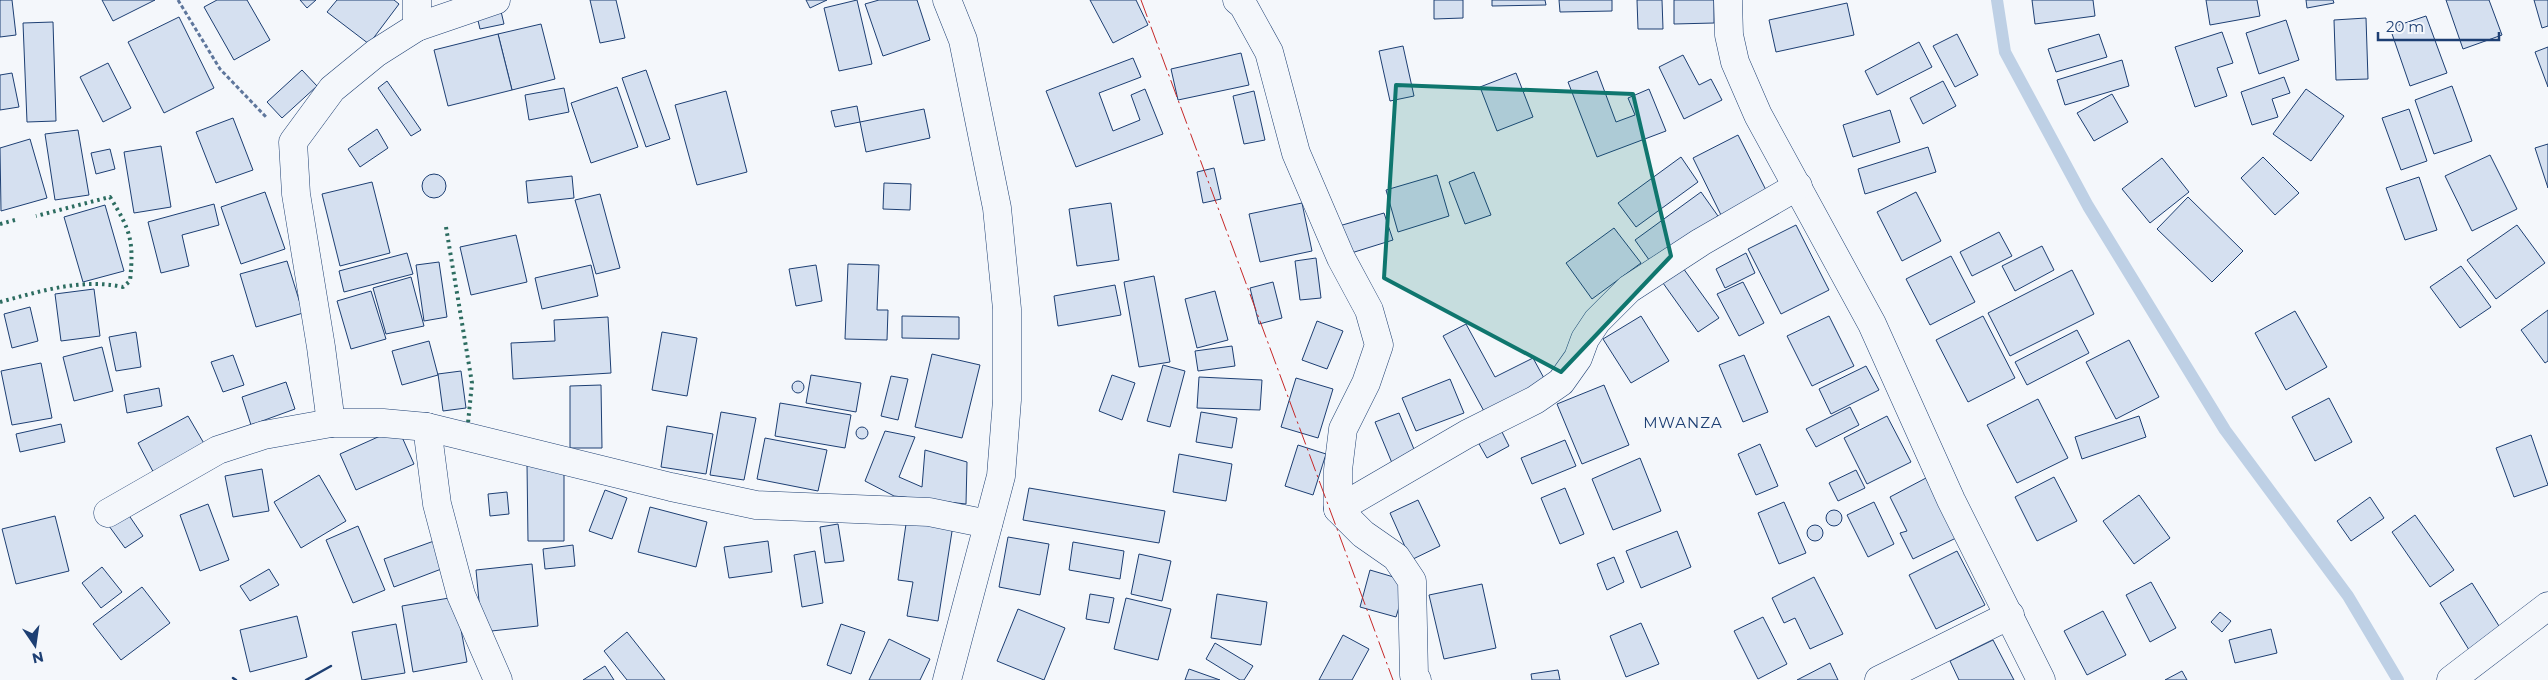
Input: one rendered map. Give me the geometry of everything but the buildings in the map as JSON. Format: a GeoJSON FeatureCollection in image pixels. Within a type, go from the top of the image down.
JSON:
{"type":"FeatureCollection","features":[{"type":"Feature","properties":{"kind":"street"},"geometry":{"type":"LineString","coordinates":[[417,0],[417,27]]}},
{"type":"Feature","properties":{"kind":"street"},"geometry":{"type":"LineString","coordinates":[[331,424],[321,347],[296,194],[293,142],[332,89],[376,53],[417,27],[496,0]]}},
{"type":"Feature","properties":{"kind":"street"},"geometry":{"type":"LineString","coordinates":[[947,0],[963,40],[997,208],[1007,310],[1007,400],[1001,476],[947,680]]}},
{"type":"Feature","properties":{"kind":"street"},"geometry":{"type":"LineString","coordinates":[[1237,0],[1243,5],[1269,52],[1296,153],[1341,258],[1369,310],[1379,345],[1366,383],[1343,429],[1338,470],[1338,510],[1363,534],[1396,558],[1412,581],[1414,675],[1417,680]]}},
{"type":"Feature","properties":{"kind":"street"},"geometry":{"type":"LineString","coordinates":[[1728,0],[1729,35],[1735,62],[1758,115],[1872,324],[1951,500],[2041,680]]}},
{"type":"Feature","properties":{"kind":"street"},"geometry":{"type":"LineString","coordinates":[[1338,510],[1467,434],[1535,400],[1561,382],[1578,358],[1585,339],[1596,321],[1629,289],[1709,237],[1798,186]]}},
{"type":"Feature","properties":{"kind":"street"},"geometry":{"type":"LineString","coordinates":[[108,513],[218,450],[264,436],[331,424],[383,423],[427,427],[671,487],[756,505],[929,512],[988,524]]}},
{"type":"Feature","properties":{"kind":"street"},"geometry":{"type":"LineString","coordinates":[[427,427],[438,504],[461,595],[498,680]]}},
{"type":"Feature","properties":{"kind":"street"},"geometry":{"type":"LineString","coordinates":[[2450,680],[2548,606]]}},
{"type":"Feature","properties":{"kind":"street"},"geometry":{"type":"LineString","coordinates":[[1879,680],[2010,615]]}},
{"type":"Feature","properties":{"kind":"path"},"geometry":{"type":"LineString","coordinates":[[178,0],[220,69],[249,102],[293,142]]}},
{"type":"Feature","properties":{"kind":"highlighted area"},"geometry":{"type":"Polygon","coordinates":[[[1396,85],[1633,94],[1671,256],[1561,372],[1384,278],[1396,85]]]}},
{"type":"Feature","properties":{"kind":"waterway"},"geometry":{"type":"LineString","coordinates":[[1997,0],[2005,52],[2088,206],[2225,430],[2348,596],[2398,680]]}},
{"type":"Feature","properties":{"kind":"hedge"},"geometry":{"type":"LineString","coordinates":[[0,302],[62,287],[92,284],[123,287],[130,281],[132,256],[127,228],[110,197],[36,216]]}},
{"type":"Feature","properties":{"kind":"hedge"},"geometry":{"type":"LineString","coordinates":[[0,224],[15,220]]}},
{"type":"Feature","properties":{"kind":"hedge"},"geometry":{"type":"LineString","coordinates":[[446,227],[472,383],[468,423],[465,424]]}},
{"type":"Feature","properties":{"kind":"wall"},"geometry":{"type":"LineString","coordinates":[[306,680],[331,666]]}},
{"type":"Feature","properties":{"kind":"power"},"geometry":{"type":"LineString","coordinates":[[1141,0],[1393,680]]}},
{"type":"Feature","properties":{"kind":"district","name":"MWANZA"},"geometry":{"type":"Point","coordinates":[1683,423]}}]}
